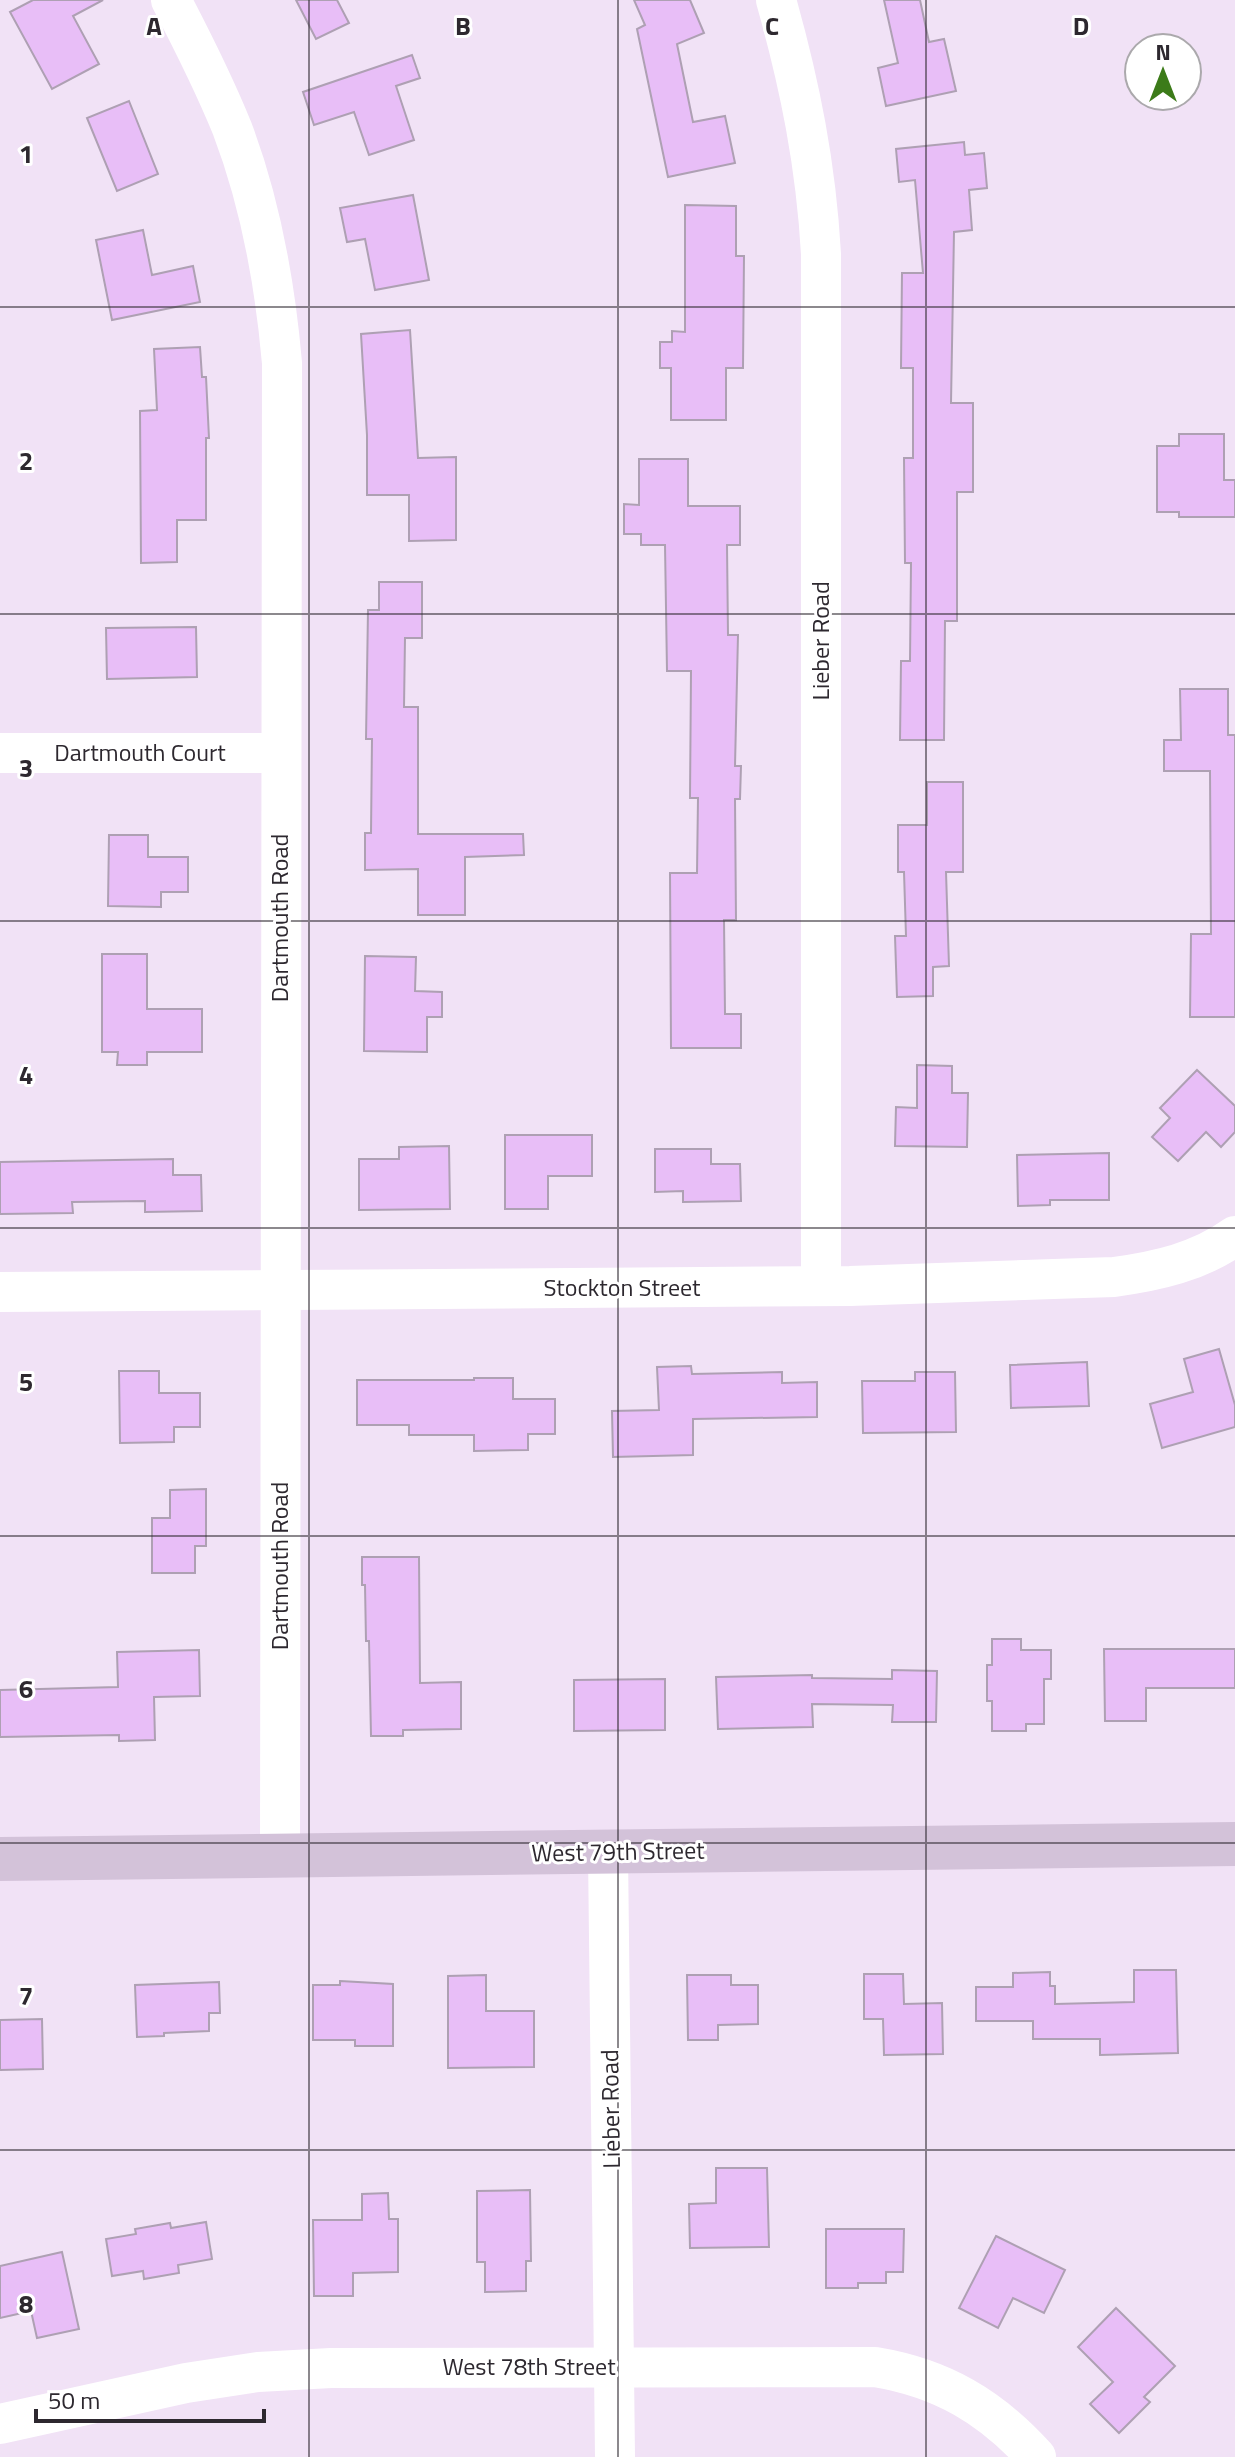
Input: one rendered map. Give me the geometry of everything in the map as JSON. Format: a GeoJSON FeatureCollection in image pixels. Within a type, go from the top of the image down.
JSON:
{"type":"FeatureCollection","features":[{"type":"Feature","properties":{"kind":"main road","name":"West 79th Street"},"geometry":{"type":"LineString","coordinates":[[0,1859],[1235,1844]]}},
{"type":"Feature","properties":{"kind":"street","name":"Dartmouth Road"},"geometry":{"type":"LineString","coordinates":[[171,0],[209,74],[236,141],[261,224],[274,292],[283,391],[280,1855]]}},
{"type":"Feature","properties":{"kind":"street","name":"Lieber Road"},"geometry":{"type":"LineString","coordinates":[[776,0],[803,101],[819,213],[821,254],[821,1286]]}},
{"type":"Feature","properties":{"kind":"street","name":"Dartmouth Court"},"geometry":{"type":"LineString","coordinates":[[0,753],[280,753]]}},
{"type":"Feature","properties":{"kind":"street","name":"Stockton Street"},"geometry":{"type":"LineString","coordinates":[[0,1292],[821,1286],[1114,1277],[1157,1271],[1184,1262],[1211,1251],[1235,1236]]}},
{"type":"Feature","properties":{"kind":"street","name":"Lieber Road"},"geometry":{"type":"LineString","coordinates":[[608,1852],[615,2457]]}},
{"type":"Feature","properties":{"kind":"street","name":"West 78th Street"},"geometry":{"type":"LineString","coordinates":[[0,2424],[186,2383],[258,2372],[331,2368],[875,2367],[903,2371],[944,2386],[981,2406],[1003,2423],[1036,2457]]}},
{"type":"Feature","properties":{"kind":"street"},"geometry":{"type":"LineString","coordinates":[[0,2451],[1,2457]]}},
{"type":"Feature","properties":{"kind":"building"},"geometry":{"type":"Polygon","coordinates":[[[33,0],[103,0],[73,16],[99,64],[52,89],[10,12],[33,0]]]}},
{"type":"Feature","properties":{"kind":"building"},"geometry":{"type":"Polygon","coordinates":[[[296,0],[337,0],[349,23],[316,39],[296,0]]]}},
{"type":"Feature","properties":{"kind":"building"},"geometry":{"type":"Polygon","coordinates":[[[634,0],[690,0],[704,33],[677,44],[693,122],[725,116],[735,163],[668,177],[637,29],[645,25],[634,0]]]}},
{"type":"Feature","properties":{"kind":"building"},"geometry":{"type":"Polygon","coordinates":[[[884,0],[920,0],[929,42],[944,39],[956,91],[886,106],[878,68],[898,63],[884,0]]]}},
{"type":"Feature","properties":{"kind":"building"},"geometry":{"type":"Polygon","coordinates":[[[412,55],[420,78],[396,86],[414,140],[369,155],[354,112],[314,125],[303,92],[412,55]]]}},
{"type":"Feature","properties":{"kind":"building"},"geometry":{"type":"Polygon","coordinates":[[[129,101],[158,174],[117,191],[87,118],[129,101]]]}},
{"type":"Feature","properties":{"kind":"building"},"geometry":{"type":"Polygon","coordinates":[[[964,142],[965,155],[984,153],[987,188],[969,190],[972,230],[954,232],[951,403],[973,403],[973,492],[957,492],[957,621],[945,621],[944,740],[900,740],[901,661],[910,661],[911,563],[905,563],[904,458],[913,458],[913,368],[901,368],[902,273],[923,273],[915,180],[899,182],[896,149],[964,142]]]}},
{"type":"Feature","properties":{"kind":"building"},"geometry":{"type":"Polygon","coordinates":[[[413,195],[429,280],[375,290],[365,239],[347,242],[340,208],[413,195]]]}},
{"type":"Feature","properties":{"kind":"building"},"geometry":{"type":"Polygon","coordinates":[[[685,205],[736,206],[736,256],[744,256],[743,368],[726,368],[726,420],[671,420],[671,368],[660,368],[660,342],[672,342],[672,331],[685,332],[685,205]]]}},
{"type":"Feature","properties":{"kind":"building"},"geometry":{"type":"Polygon","coordinates":[[[143,230],[152,275],[193,266],[200,302],[112,320],[96,240],[143,230]]]}},
{"type":"Feature","properties":{"kind":"building"},"geometry":{"type":"Polygon","coordinates":[[[410,330],[418,458],[456,457],[456,540],[409,541],[409,495],[367,495],[361,334],[410,330]]]}},
{"type":"Feature","properties":{"kind":"building"},"geometry":{"type":"Polygon","coordinates":[[[200,347],[202,377],[206,377],[209,438],[206,438],[206,520],[177,520],[177,562],[141,563],[140,411],[157,410],[154,349],[200,347]]]}},
{"type":"Feature","properties":{"kind":"building"},"geometry":{"type":"Polygon","coordinates":[[[1179,434],[1224,434],[1224,480],[1235,480],[1235,517],[1179,517],[1179,512],[1157,512],[1157,446],[1179,446],[1179,434]]]}},
{"type":"Feature","properties":{"kind":"building"},"geometry":{"type":"Polygon","coordinates":[[[639,459],[688,459],[688,506],[740,506],[740,545],[727,545],[728,635],[738,635],[735,766],[741,766],[740,799],[735,799],[736,920],[724,920],[725,1014],[741,1014],[741,1048],[671,1048],[670,873],[697,873],[698,798],[690,798],[691,671],[667,671],[665,545],[641,545],[641,534],[624,534],[624,504],[639,505],[639,459]]]}},
{"type":"Feature","properties":{"kind":"building"},"geometry":{"type":"Polygon","coordinates":[[[379,582],[422,582],[422,638],[405,638],[404,707],[418,707],[418,834],[523,834],[524,855],[465,857],[465,915],[418,915],[418,869],[365,870],[365,833],[371,833],[372,739],[366,739],[368,610],[379,610],[379,582]]]}},
{"type":"Feature","properties":{"kind":"building"},"geometry":{"type":"Polygon","coordinates":[[[196,627],[197,677],[107,679],[106,628],[196,627]]]}},
{"type":"Feature","properties":{"kind":"building"},"geometry":{"type":"Polygon","coordinates":[[[1180,689],[1228,689],[1228,735],[1235,735],[1235,1017],[1190,1017],[1191,934],[1211,934],[1210,771],[1164,771],[1164,740],[1181,740],[1180,689]]]}},
{"type":"Feature","properties":{"kind":"building"},"geometry":{"type":"Polygon","coordinates":[[[927,782],[963,782],[963,872],[946,872],[949,966],[933,967],[933,996],[897,997],[895,936],[906,936],[904,872],[898,872],[898,825],[927,825],[927,782]]]}},
{"type":"Feature","properties":{"kind":"building"},"geometry":{"type":"Polygon","coordinates":[[[109,835],[148,835],[148,857],[188,857],[188,892],[161,892],[161,907],[108,906],[109,835]]]}},
{"type":"Feature","properties":{"kind":"building"},"geometry":{"type":"Polygon","coordinates":[[[102,954],[147,954],[147,1009],[202,1009],[202,1052],[147,1052],[147,1065],[117,1065],[118,1052],[102,1052],[102,954]]]}},
{"type":"Feature","properties":{"kind":"building"},"geometry":{"type":"Polygon","coordinates":[[[365,956],[416,957],[415,991],[442,992],[442,1017],[427,1017],[427,1052],[364,1051],[365,956]]]}},
{"type":"Feature","properties":{"kind":"building"},"geometry":{"type":"Polygon","coordinates":[[[917,1065],[952,1066],[952,1093],[968,1093],[967,1147],[895,1146],[896,1107],[917,1108],[917,1065]]]}},
{"type":"Feature","properties":{"kind":"building"},"geometry":{"type":"Polygon","coordinates":[[[1197,1070],[1235,1106],[1235,1132],[1221,1147],[1206,1132],[1178,1161],[1152,1137],[1170,1118],[1160,1108],[1197,1070]]]}},
{"type":"Feature","properties":{"kind":"building"},"geometry":{"type":"Polygon","coordinates":[[[505,1135],[592,1135],[592,1176],[548,1176],[548,1209],[505,1209],[505,1135]]]}},
{"type":"Feature","properties":{"kind":"building"},"geometry":{"type":"Polygon","coordinates":[[[449,1146],[450,1209],[359,1210],[359,1159],[399,1159],[399,1147],[449,1146]]]}},
{"type":"Feature","properties":{"kind":"building"},"geometry":{"type":"Polygon","coordinates":[[[655,1149],[711,1149],[711,1164],[740,1164],[741,1201],[683,1202],[683,1191],[655,1192],[655,1149]]]}},
{"type":"Feature","properties":{"kind":"building"},"geometry":{"type":"Polygon","coordinates":[[[1109,1153],[1109,1200],[1050,1200],[1050,1205],[1018,1206],[1017,1155],[1109,1153]]]}},
{"type":"Feature","properties":{"kind":"building"},"geometry":{"type":"Polygon","coordinates":[[[173,1159],[173,1175],[201,1175],[202,1211],[145,1212],[145,1201],[72,1202],[73,1213],[0,1214],[0,1162],[173,1159]]]}},
{"type":"Feature","properties":{"kind":"building"},"geometry":{"type":"Polygon","coordinates":[[[1219,1349],[1235,1405],[1235,1427],[1162,1448],[1150,1404],[1193,1392],[1184,1359],[1219,1349]]]}},
{"type":"Feature","properties":{"kind":"building"},"geometry":{"type":"Polygon","coordinates":[[[1087,1362],[1089,1406],[1011,1408],[1010,1365],[1087,1362]]]}},
{"type":"Feature","properties":{"kind":"building"},"geometry":{"type":"Polygon","coordinates":[[[691,1366],[692,1374],[782,1372],[782,1383],[817,1382],[817,1417],[693,1419],[693,1455],[613,1457],[612,1411],[659,1410],[657,1367],[691,1366]]]}},
{"type":"Feature","properties":{"kind":"building"},"geometry":{"type":"Polygon","coordinates":[[[119,1371],[159,1371],[159,1393],[200,1393],[200,1427],[174,1427],[174,1442],[120,1443],[119,1371]]]}},
{"type":"Feature","properties":{"kind":"building"},"geometry":{"type":"Polygon","coordinates":[[[915,1372],[955,1372],[956,1432],[863,1433],[862,1381],[915,1381],[915,1372]]]}},
{"type":"Feature","properties":{"kind":"building"},"geometry":{"type":"Polygon","coordinates":[[[513,1378],[513,1399],[555,1399],[555,1434],[528,1434],[528,1450],[474,1451],[474,1435],[409,1435],[409,1425],[357,1425],[357,1380],[513,1378]]]}},
{"type":"Feature","properties":{"kind":"building"},"geometry":{"type":"Polygon","coordinates":[[[206,1489],[206,1546],[195,1546],[195,1573],[152,1573],[152,1518],[170,1518],[170,1490],[206,1489]]]}},
{"type":"Feature","properties":{"kind":"building"},"geometry":{"type":"Polygon","coordinates":[[[362,1557],[419,1557],[420,1683],[461,1682],[461,1729],[403,1730],[403,1736],[371,1736],[369,1641],[366,1641],[362,1557]]]}},
{"type":"Feature","properties":{"kind":"building"},"geometry":{"type":"Polygon","coordinates":[[[992,1639],[1021,1639],[1021,1650],[1051,1650],[1051,1679],[1044,1679],[1044,1724],[1026,1724],[1026,1731],[992,1731],[992,1701],[987,1701],[987,1665],[992,1665],[992,1639]]]}},
{"type":"Feature","properties":{"kind":"building"},"geometry":{"type":"Polygon","coordinates":[[[1104,1649],[1235,1649],[1235,1688],[1146,1688],[1146,1721],[1105,1721],[1104,1649]]]}},
{"type":"Feature","properties":{"kind":"building"},"geometry":{"type":"Polygon","coordinates":[[[199,1650],[200,1696],[154,1697],[155,1740],[119,1741],[119,1735],[0,1737],[0,1690],[118,1687],[117,1652],[199,1650]]]}},
{"type":"Feature","properties":{"kind":"building"},"geometry":{"type":"Polygon","coordinates":[[[892,1670],[937,1671],[936,1722],[892,1722],[893,1705],[812,1704],[813,1727],[718,1729],[716,1677],[812,1675],[812,1678],[892,1679],[892,1670]]]}},
{"type":"Feature","properties":{"kind":"building"},"geometry":{"type":"Polygon","coordinates":[[[665,1679],[665,1730],[574,1731],[574,1680],[665,1679]]]}},
{"type":"Feature","properties":{"kind":"building"},"geometry":{"type":"Polygon","coordinates":[[[1134,1970],[1176,1970],[1178,2053],[1100,2055],[1100,2039],[1033,2039],[1033,2021],[976,2021],[976,1987],[1013,1987],[1013,1973],[1050,1972],[1050,1986],[1055,1986],[1055,2004],[1134,2002],[1134,1970]]]}},
{"type":"Feature","properties":{"kind":"building"},"geometry":{"type":"Polygon","coordinates":[[[864,1974],[903,1974],[904,2004],[942,2003],[943,2054],[884,2055],[883,2019],[864,2019],[864,1974]]]}},
{"type":"Feature","properties":{"kind":"building"},"geometry":{"type":"Polygon","coordinates":[[[486,1975],[486,2011],[534,2011],[534,2067],[448,2068],[448,1976],[486,1975]]]}},
{"type":"Feature","properties":{"kind":"building"},"geometry":{"type":"Polygon","coordinates":[[[687,1975],[731,1975],[731,1985],[758,1985],[758,2024],[718,2025],[718,2040],[688,2040],[687,1975]]]}},
{"type":"Feature","properties":{"kind":"building"},"geometry":{"type":"Polygon","coordinates":[[[340,1981],[393,1984],[393,2046],[355,2046],[355,2040],[313,2040],[313,1985],[340,1985],[340,1981]]]}},
{"type":"Feature","properties":{"kind":"building"},"geometry":{"type":"Polygon","coordinates":[[[219,1982],[220,2013],[209,2013],[209,2031],[137,2037],[135,1985],[219,1982]]]}},
{"type":"Feature","properties":{"kind":"building"},"geometry":{"type":"Polygon","coordinates":[[[42,2019],[43,2069],[0,2070],[0,2020],[42,2019]]]}},
{"type":"Feature","properties":{"kind":"building"},"geometry":{"type":"Polygon","coordinates":[[[716,2168],[767,2168],[769,2247],[690,2248],[689,2204],[716,2203],[716,2168]]]}},
{"type":"Feature","properties":{"kind":"building"},"geometry":{"type":"Polygon","coordinates":[[[530,2190],[531,2261],[526,2261],[526,2291],[485,2292],[485,2262],[477,2262],[477,2191],[530,2190]]]}},
{"type":"Feature","properties":{"kind":"building"},"geometry":{"type":"Polygon","coordinates":[[[388,2193],[389,2219],[398,2219],[398,2272],[353,2273],[353,2296],[314,2296],[313,2220],[362,2220],[362,2194],[388,2193]]]}},
{"type":"Feature","properties":{"kind":"building"},"geometry":{"type":"Polygon","coordinates":[[[206,2222],[212,2259],[178,2265],[179,2273],[144,2279],[143,2271],[112,2276],[106,2239],[136,2234],[135,2229],[170,2223],[171,2228],[206,2222]]]}},
{"type":"Feature","properties":{"kind":"building"},"geometry":{"type":"Polygon","coordinates":[[[826,2229],[904,2229],[903,2272],[886,2272],[886,2283],[858,2283],[858,2288],[826,2288],[826,2229]]]}},
{"type":"Feature","properties":{"kind":"building"},"geometry":{"type":"Polygon","coordinates":[[[996,2236],[1065,2270],[1044,2313],[1013,2298],[998,2328],[959,2308],[996,2236]]]}},
{"type":"Feature","properties":{"kind":"building"},"geometry":{"type":"Polygon","coordinates":[[[62,2252],[79,2329],[37,2338],[31,2311],[0,2318],[0,2266],[62,2252]]]}},
{"type":"Feature","properties":{"kind":"building"},"geometry":{"type":"Polygon","coordinates":[[[1116,2308],[1175,2366],[1144,2397],[1150,2402],[1119,2433],[1090,2404],[1113,2382],[1078,2347],[1116,2308]]]}}]}
